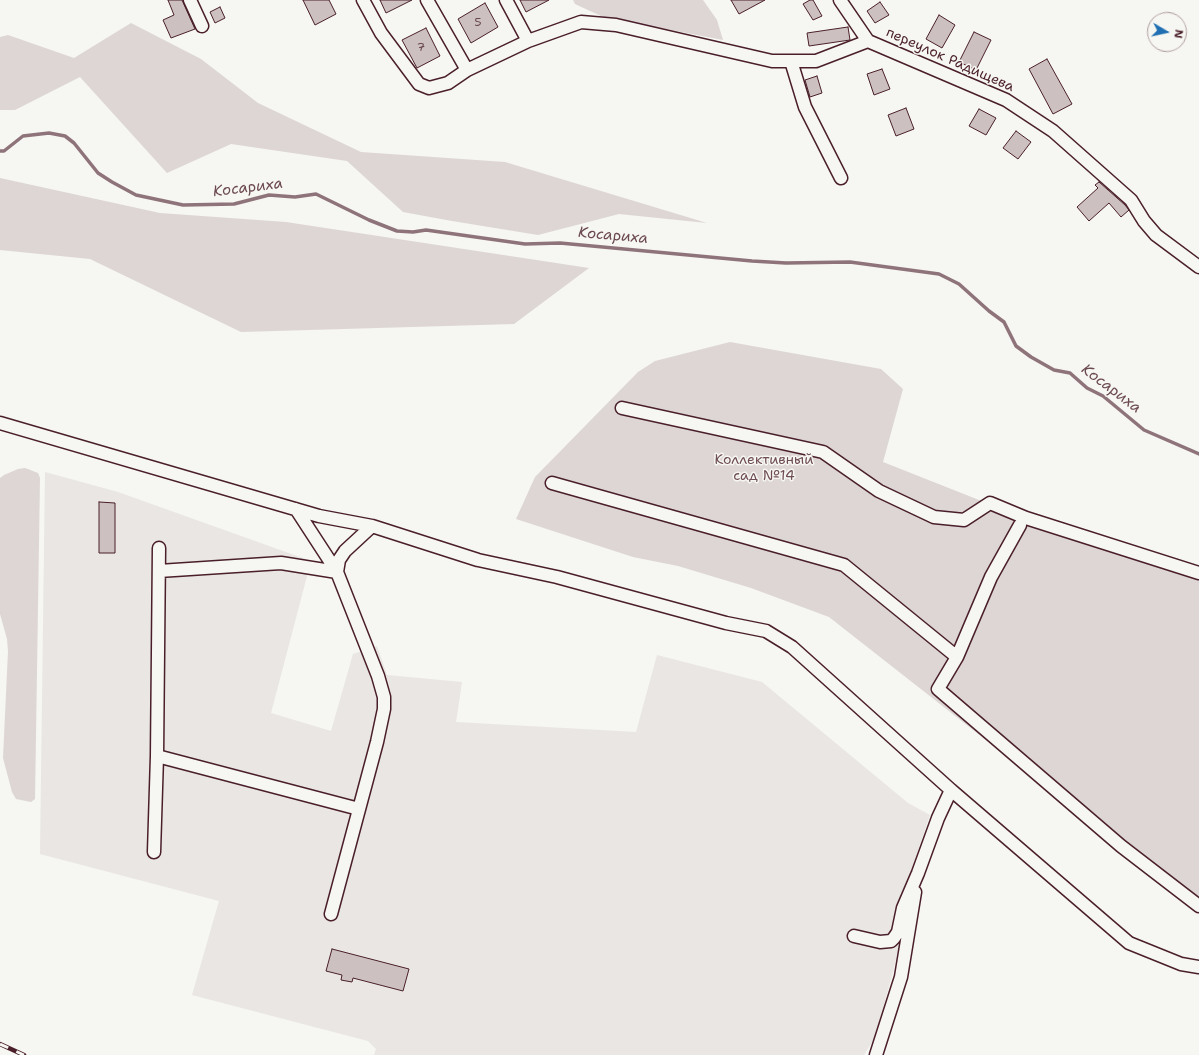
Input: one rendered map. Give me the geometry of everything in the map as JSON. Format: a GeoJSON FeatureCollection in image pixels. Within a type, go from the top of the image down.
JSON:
{"type":"FeatureCollection","features":[{"type":"Feature","properties":{"kind":"street"},"geometry":{"type":"LineString","coordinates":[[190,0],[202,26]]}},
{"type":"Feature","properties":{"kind":"street"},"geometry":{"type":"LineString","coordinates":[[363,0],[382,33],[419,84],[429,88],[448,83],[467,70],[528,41],[581,22],[616,25],[772,61],[816,61],[868,41]]}},
{"type":"Feature","properties":{"kind":"street"},"geometry":{"type":"LineString","coordinates":[[426,0],[467,70]]}},
{"type":"Feature","properties":{"kind":"street"},"geometry":{"type":"LineString","coordinates":[[506,0],[528,41]]}},
{"type":"Feature","properties":{"kind":"street","name":"переулок Радищева"},"geometry":{"type":"LineString","coordinates":[[840,0],[868,41],[1006,100],[1052,131],[1131,200],[1144,221],[1156,235],[1199,267]]}},
{"type":"Feature","properties":{"kind":"street"},"geometry":{"type":"LineString","coordinates":[[791,61],[804,107],[841,178]]}},
{"type":"Feature","properties":{"kind":"street"},"geometry":{"type":"LineString","coordinates":[[622,408],[823,452],[879,491],[934,517],[964,520],[990,503],[1026,518],[1199,573]]}},
{"type":"Feature","properties":{"kind":"street"},"geometry":{"type":"LineString","coordinates":[[0,423],[319,516],[372,526],[478,560],[557,577],[766,632],[792,647],[951,790],[1129,943],[1181,964],[1199,967]]}},
{"type":"Feature","properties":{"kind":"street"},"geometry":{"type":"LineString","coordinates":[[552,483],[844,565],[957,658]]}},
{"type":"Feature","properties":{"kind":"street"},"geometry":{"type":"LineString","coordinates":[[296,509],[337,572],[378,676],[384,697],[384,709],[379,734],[331,914]]}},
{"type":"Feature","properties":{"kind":"street"},"geometry":{"type":"LineString","coordinates":[[1020,525],[991,577],[957,658],[938,689],[1121,846],[1199,906]]}},
{"type":"Feature","properties":{"kind":"street"},"geometry":{"type":"LineString","coordinates":[[337,572],[339,560],[345,551],[372,526]]}},
{"type":"Feature","properties":{"kind":"street"},"geometry":{"type":"LineString","coordinates":[[154,852],[157,756],[159,548]]}},
{"type":"Feature","properties":{"kind":"street"},"geometry":{"type":"LineString","coordinates":[[159,571],[281,563],[337,572]]}},
{"type":"Feature","properties":{"kind":"street"},"geometry":{"type":"LineString","coordinates":[[157,756],[359,809]]}},
{"type":"Feature","properties":{"kind":"street"},"geometry":{"type":"LineString","coordinates":[[854,936],[880,942],[891,941],[898,932],[903,908],[918,873],[935,824],[951,790]]}},
{"type":"Feature","properties":{"kind":"street"},"geometry":{"type":"LineString","coordinates":[[876,1055],[901,977],[918,873]]}},
{"type":"Feature","properties":{"kind":"shaded area"},"geometry":{"type":"Polygon","coordinates":[[[45,472],[118,492],[311,561],[271,713],[331,731],[353,654],[377,646],[387,675],[462,682],[456,722],[636,732],[657,655],[762,682],[908,803],[930,815],[899,906],[907,910],[893,972],[875,1037],[864,1055],[374,1055],[376,1049],[368,1041],[192,995],[219,901],[40,854],[45,472]]]}},
{"type":"Feature","properties":{"kind":"green space"},"geometry":{"type":"Polygon","coordinates":[[[573,0],[703,0],[717,20],[723,40],[603,17],[575,4],[573,0]]]}},
{"type":"Feature","properties":{"kind":"green space"},"geometry":{"type":"Polygon","coordinates":[[[131,23],[201,59],[258,103],[361,152],[505,162],[707,223],[619,214],[538,235],[452,221],[403,212],[347,161],[231,144],[167,173],[80,77],[15,110],[0,110],[0,37],[8,35],[74,58],[131,23]]]}},
{"type":"Feature","properties":{"kind":"green space"},"geometry":{"type":"Polygon","coordinates":[[[0,178],[160,213],[286,222],[589,268],[514,324],[241,332],[90,259],[0,250],[0,178]]]}},
{"type":"Feature","properties":{"kind":"green space","name":"Коллективный сад №14"},"geometry":{"type":"Polygon","coordinates":[[[730,342],[881,369],[903,389],[883,462],[979,500],[1010,516],[1199,576],[1199,910],[1121,846],[829,617],[751,588],[678,566],[633,557],[516,519],[535,477],[638,372],[655,361],[730,342]]]}},
{"type":"Feature","properties":{"kind":"green space"},"geometry":{"type":"Polygon","coordinates":[[[25,468],[38,473],[40,478],[35,799],[31,802],[16,799],[12,792],[3,758],[8,651],[7,639],[0,614],[0,478],[18,469],[25,468]]]}},
{"type":"Feature","properties":{"kind":"building"},"geometry":{"type":"Polygon","coordinates":[[[168,0],[182,0],[195,29],[171,38],[163,20],[174,15],[168,0]]]}},
{"type":"Feature","properties":{"kind":"building"},"geometry":{"type":"Polygon","coordinates":[[[303,0],[329,0],[336,14],[315,25],[303,0]]]}},
{"type":"Feature","properties":{"kind":"building"},"geometry":{"type":"Polygon","coordinates":[[[380,0],[412,0],[386,13],[380,0]]]}},
{"type":"Feature","properties":{"kind":"building"},"geometry":{"type":"Polygon","coordinates":[[[520,0],[549,0],[526,12],[520,0]]]}},
{"type":"Feature","properties":{"kind":"building"},"geometry":{"type":"Polygon","coordinates":[[[731,0],[765,0],[739,14],[731,0]]]}},
{"type":"Feature","properties":{"kind":"building"},"geometry":{"type":"Polygon","coordinates":[[[813,0],[822,16],[813,20],[803,4],[813,0]]]}},
{"type":"Feature","properties":{"kind":"building"},"geometry":{"type":"Polygon","coordinates":[[[880,2],[889,15],[875,23],[867,11],[880,2]]]}},
{"type":"Feature","properties":{"kind":"building"},"geometry":{"type":"Polygon","coordinates":[[[485,3],[498,27],[471,43],[458,19],[485,3]]]}},
{"type":"Feature","properties":{"kind":"building"},"geometry":{"type":"Polygon","coordinates":[[[220,7],[225,18],[215,23],[210,12],[220,7]]]}},
{"type":"Feature","properties":{"kind":"building"},"geometry":{"type":"Polygon","coordinates":[[[939,15],[955,25],[942,48],[926,39],[939,15]]]}},
{"type":"Feature","properties":{"kind":"building"},"geometry":{"type":"Polygon","coordinates":[[[848,27],[850,40],[809,46],[807,33],[848,27]]]}},
{"type":"Feature","properties":{"kind":"building"},"geometry":{"type":"Polygon","coordinates":[[[426,28],[440,56],[417,68],[402,40],[426,28]]]}},
{"type":"Feature","properties":{"kind":"building"},"geometry":{"type":"Polygon","coordinates":[[[974,32],[991,40],[976,70],[959,62],[974,32]]]}},
{"type":"Feature","properties":{"kind":"building"},"geometry":{"type":"Polygon","coordinates":[[[1047,59],[1072,104],[1053,114],[1029,69],[1047,59]]]}},
{"type":"Feature","properties":{"kind":"building"},"geometry":{"type":"Polygon","coordinates":[[[882,69],[890,89],[874,95],[867,74],[882,69]]]}},
{"type":"Feature","properties":{"kind":"building"},"geometry":{"type":"Polygon","coordinates":[[[817,76],[822,93],[810,97],[805,80],[817,76]]]}},
{"type":"Feature","properties":{"kind":"building"},"geometry":{"type":"Polygon","coordinates":[[[906,108],[914,129],[896,136],[888,115],[906,108]]]}},
{"type":"Feature","properties":{"kind":"building"},"geometry":{"type":"Polygon","coordinates":[[[979,109],[996,118],[986,135],[969,126],[979,109]]]}},
{"type":"Feature","properties":{"kind":"building"},"geometry":{"type":"Polygon","coordinates":[[[1016,131],[1031,142],[1018,159],[1003,148],[1016,131]]]}},
{"type":"Feature","properties":{"kind":"building"},"geometry":{"type":"Polygon","coordinates":[[[1099,182],[1129,210],[1121,217],[1109,203],[1089,221],[1077,207],[1098,188],[1095,185],[1099,182]]]}},
{"type":"Feature","properties":{"kind":"building"},"geometry":{"type":"Polygon","coordinates":[[[99,502],[115,503],[115,553],[99,553],[99,502]]]}},
{"type":"Feature","properties":{"kind":"building"},"geometry":{"type":"Polygon","coordinates":[[[332,949],[409,969],[403,991],[353,978],[352,982],[341,980],[342,975],[326,971],[332,949]]]}},
{"type":"Feature","properties":{"kind":"waterway","name":"Косариха"},"geometry":{"type":"LineString","coordinates":[[0,151],[4,151],[23,136],[49,133],[65,136],[74,143],[98,173],[112,182],[136,195],[183,205],[234,204],[269,195],[295,197],[316,194],[369,220],[397,231],[413,232],[426,230],[525,244],[560,243],[752,261],[786,263],[850,262],[939,274],[959,284],[989,311],[1004,322],[1016,346],[1031,357],[1054,370],[1070,373],[1087,388],[1103,396],[1144,430],[1199,454]]}},
{"type":"Feature","properties":{"kind":"railway"},"geometry":{"type":"LineString","coordinates":[[0,1044],[24,1055]]}}]}
